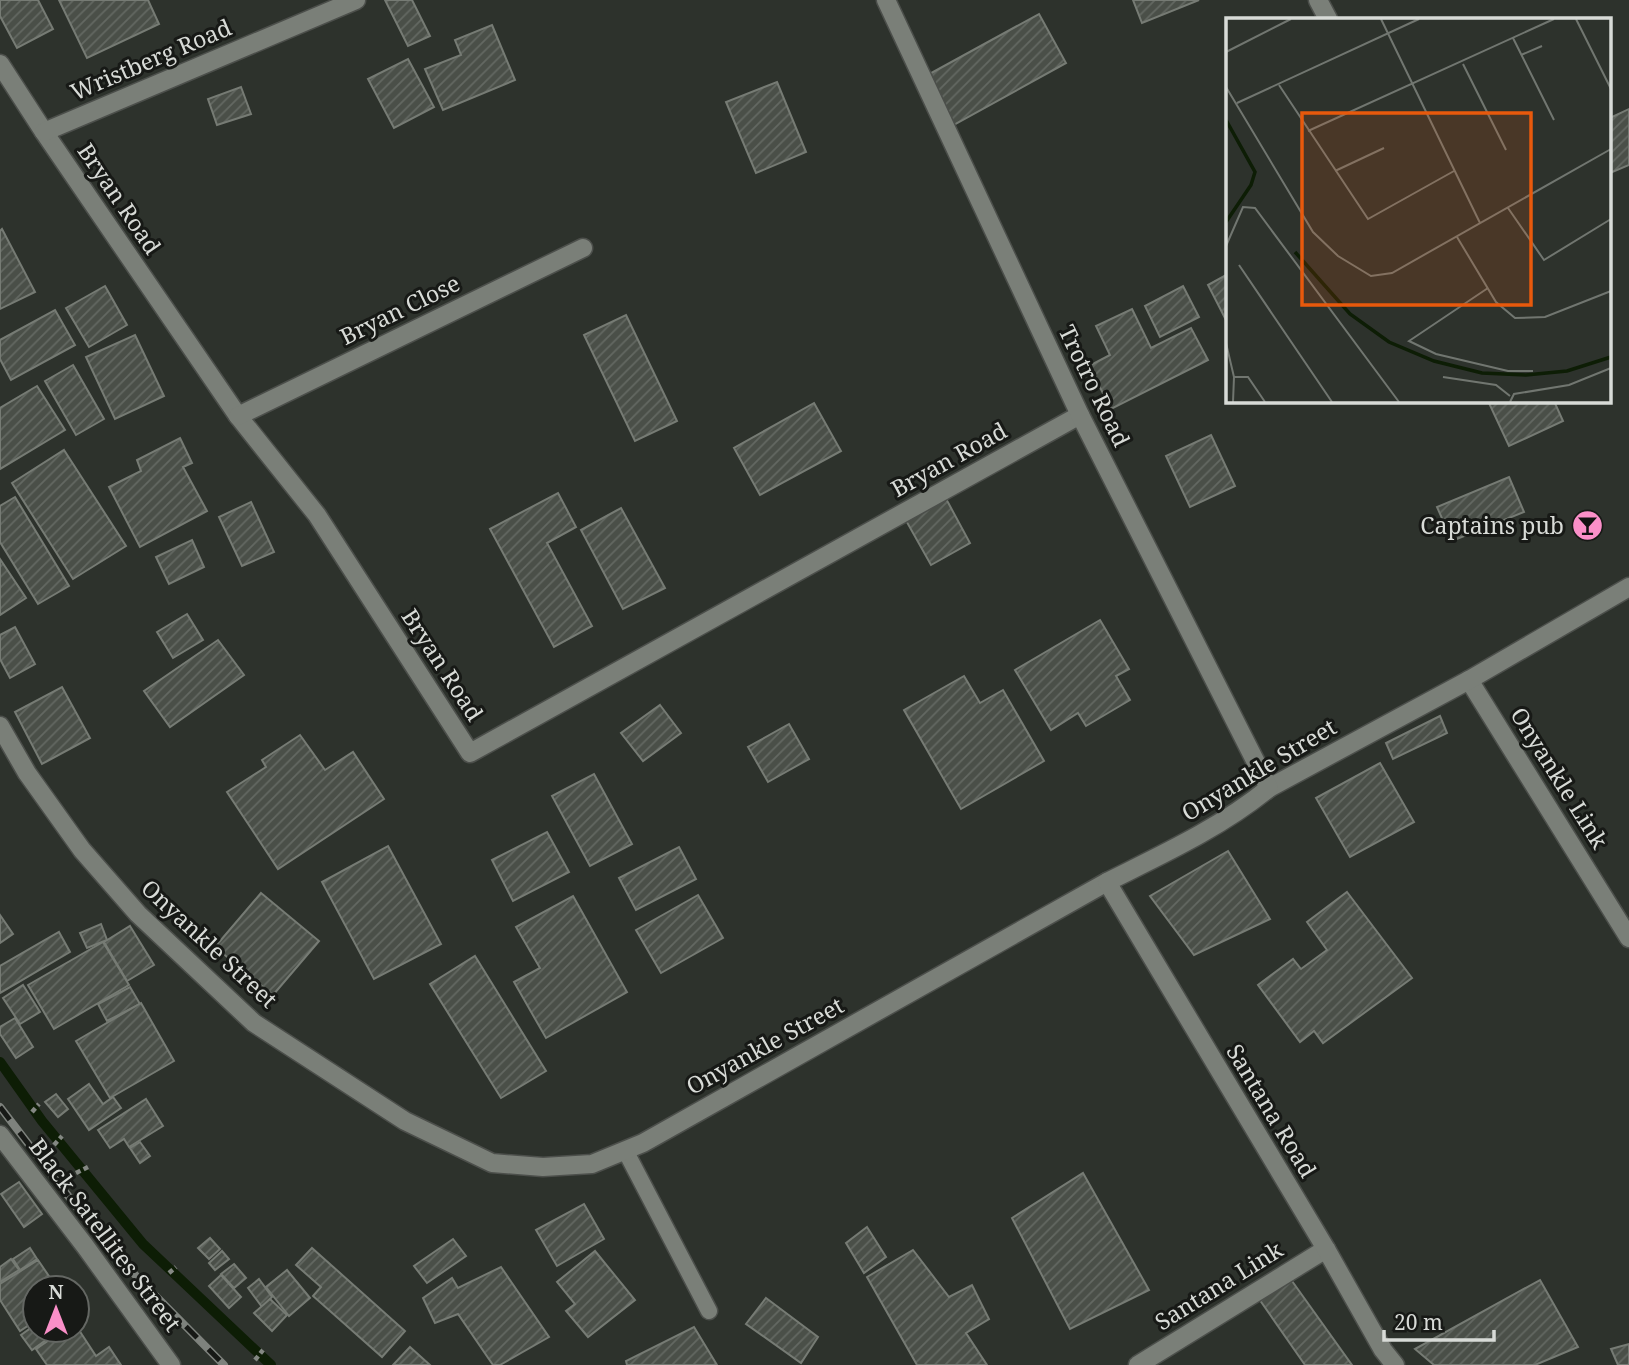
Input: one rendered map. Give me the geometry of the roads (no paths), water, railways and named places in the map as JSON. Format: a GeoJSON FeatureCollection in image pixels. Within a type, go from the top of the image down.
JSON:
{"type":"FeatureCollection","features":[{"type":"Feature","properties":{"kind":"street","name":"Wristberg Road"},"geometry":{"type":"LineString","coordinates":[[44,132],[356,0]]}},
{"type":"Feature","properties":{"kind":"street","name":"Trotro Road"},"geometry":{"type":"LineString","coordinates":[[886,0],[1080,415],[1269,788]]}},
{"type":"Feature","properties":{"kind":"street"},"geometry":{"type":"LineString","coordinates":[[1318,0],[1327,18]]}},
{"type":"Feature","properties":{"kind":"street","name":"Bryan Road"},"geometry":{"type":"LineString","coordinates":[[0,64],[238,416],[317,515],[470,753],[1080,415]]}},
{"type":"Feature","properties":{"kind":"street","name":"Bryan Close"},"geometry":{"type":"LineString","coordinates":[[238,416],[583,248]]}},
{"type":"Feature","properties":{"kind":"street","name":"Onyankle Street"},"geometry":{"type":"LineString","coordinates":[[0,726],[27,773],[82,850],[138,914],[254,1023],[405,1121],[492,1163],[542,1167],[592,1164],[643,1143],[1107,883],[1185,844],[1241,810],[1269,788],[1469,680],[1629,587]]}},
{"type":"Feature","properties":{"kind":"street","name":"Onyankle Link"},"geometry":{"type":"LineString","coordinates":[[1469,680],[1629,938]]}},
{"type":"Feature","properties":{"kind":"street","name":"Santana Road"},"geometry":{"type":"LineString","coordinates":[[1107,883],[1383,1350],[1395,1365]]}},
{"type":"Feature","properties":{"kind":"street","name":"Black Satellites Street"},"geometry":{"type":"LineString","coordinates":[[0,1135],[171,1365]]}},
{"type":"Feature","properties":{"kind":"street","name":"Santana Link"},"geometry":{"type":"LineString","coordinates":[[1138,1365],[1325,1249]]}},
{"type":"Feature","properties":{"kind":"lane"},"geometry":{"type":"LineString","coordinates":[[625,1150],[709,1311]]}},
{"type":"Feature","properties":{"kind":"waterway"},"geometry":{"type":"LineString","coordinates":[[0,1062],[42,1121],[143,1244],[271,1365]]}},
{"type":"Feature","properties":{"kind":"railway"},"geometry":{"type":"LineString","coordinates":[[0,1107],[79,1210],[137,1277],[224,1365]]}},
{"type":"Feature","properties":{"kind":"place","name":"Captains pub"},"geometry":{"type":"Point","coordinates":[1587,526]}}]}
